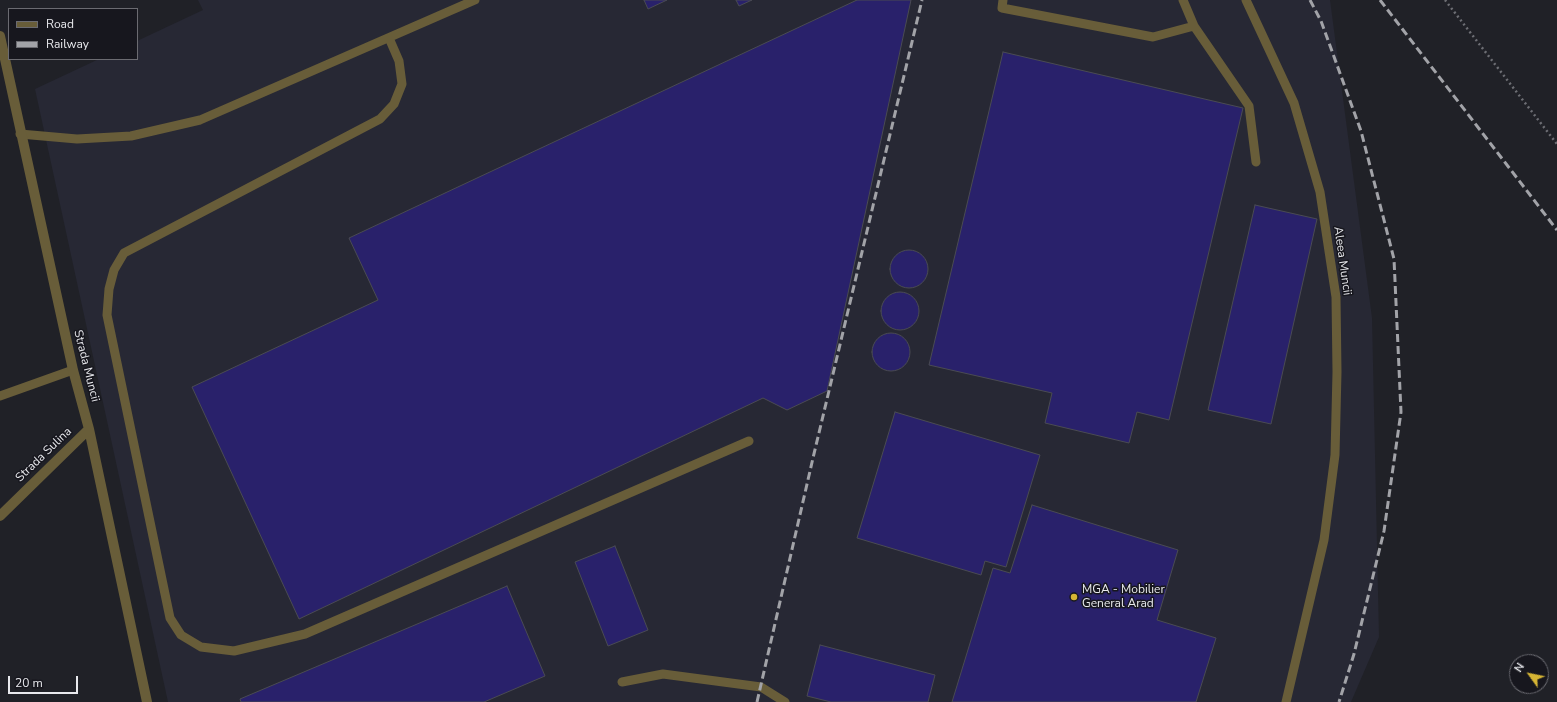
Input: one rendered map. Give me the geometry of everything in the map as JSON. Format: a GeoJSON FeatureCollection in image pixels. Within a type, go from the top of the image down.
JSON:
{"type":"FeatureCollection","features":[{"type":"Feature","properties":{"kind":"street","name":"Strada Muncii"},"geometry":{"type":"LineString","coordinates":[[0,36],[20,134],[73,370],[89,428],[147,702]]}},
{"type":"Feature","properties":{"kind":"street","name":"Strada Sulina"},"geometry":{"type":"LineString","coordinates":[[0,516],[89,428]]}},
{"type":"Feature","properties":{"kind":"lane"},"geometry":{"type":"LineString","coordinates":[[20,134],[77,139],[131,136],[200,120],[475,0]]}},
{"type":"Feature","properties":{"kind":"lane"},"geometry":{"type":"LineString","coordinates":[[1003,0],[1002,8],[1153,37],[1194,26]]}},
{"type":"Feature","properties":{"kind":"lane"},"geometry":{"type":"LineString","coordinates":[[1183,0],[1194,26],[1249,106],[1256,162]]}},
{"type":"Feature","properties":{"kind":"lane","name":"Aleea Muncii"},"geometry":{"type":"LineString","coordinates":[[1246,0],[1294,103],[1320,192],[1336,297],[1337,372],[1335,454],[1324,540],[1286,702]]}},
{"type":"Feature","properties":{"kind":"lane"},"geometry":{"type":"LineString","coordinates":[[389,38],[399,61],[402,84],[394,104],[380,119],[124,253],[114,270],[109,289],[107,315],[170,618],[182,635],[201,647],[234,651],[305,634],[749,441]]}},
{"type":"Feature","properties":{"kind":"lane"},"geometry":{"type":"LineString","coordinates":[[0,396],[73,370]]}},
{"type":"Feature","properties":{"kind":"lane"},"geometry":{"type":"LineString","coordinates":[[622,682],[663,674],[761,687],[785,702]]}},
{"type":"Feature","properties":{"kind":"path"},"geometry":{"type":"LineString","coordinates":[[1445,0],[1557,144]]}},
{"type":"Feature","properties":{"kind":"shaded area"},"geometry":{"type":"Polygon","coordinates":[[[198,0],[1330,0],[1372,318],[1379,637],[1351,702],[168,702],[35,89],[97,60],[138,60],[138,41],[203,10],[198,0]]]}},
{"type":"Feature","properties":{"kind":"building"},"geometry":{"type":"Polygon","coordinates":[[[644,0],[667,0],[648,9],[644,0]]]}},
{"type":"Feature","properties":{"kind":"building"},"geometry":{"type":"Polygon","coordinates":[[[736,0],[752,0],[739,6],[736,0]]]}},
{"type":"Feature","properties":{"kind":"building"},"geometry":{"type":"Polygon","coordinates":[[[857,0],[911,0],[827,391],[787,410],[763,398],[299,619],[192,387],[378,300],[349,238],[857,0]]]}},
{"type":"Feature","properties":{"kind":"building"},"geometry":{"type":"Polygon","coordinates":[[[1003,52],[1243,108],[1169,420],[1137,412],[1129,443],[1045,423],[1052,393],[929,365],[1003,52]]]}},
{"type":"Feature","properties":{"kind":"building"},"geometry":{"type":"Polygon","coordinates":[[[1255,205],[1317,219],[1271,424],[1208,410],[1255,205]]]}},
{"type":"Feature","properties":{"kind":"building"},"geometry":{"type":"Polygon","coordinates":[[[905,250],[913,250],[923,255],[927,262],[927,276],[923,283],[913,288],[905,288],[895,283],[893,280],[890,273],[890,265],[895,255],[898,253],[905,250]]]}},
{"type":"Feature","properties":{"kind":"building"},"geometry":{"type":"Polygon","coordinates":[[[896,292],[904,292],[914,297],[918,304],[918,318],[914,325],[904,330],[896,330],[886,325],[884,322],[881,315],[881,307],[886,297],[889,295],[896,292]]]}},
{"type":"Feature","properties":{"kind":"building"},"geometry":{"type":"Polygon","coordinates":[[[887,333],[895,333],[905,338],[909,345],[909,359],[905,366],[895,371],[887,371],[877,366],[875,363],[872,356],[872,348],[877,338],[880,336],[887,333]]]}},
{"type":"Feature","properties":{"kind":"building"},"geometry":{"type":"Polygon","coordinates":[[[895,412],[1040,455],[1006,567],[985,561],[981,575],[857,538],[895,412]]]}},
{"type":"Feature","properties":{"kind":"building","name":"MGA - Mobilier General Arad"},"geometry":{"type":"Polygon","coordinates":[[[1032,505],[1178,550],[1157,620],[1216,638],[1196,702],[952,702],[993,568],[1010,573],[1032,505]]]}},
{"type":"Feature","properties":{"kind":"building"},"geometry":{"type":"Polygon","coordinates":[[[615,546],[648,630],[608,646],[575,562],[615,546]]]}},
{"type":"Feature","properties":{"kind":"building"},"geometry":{"type":"Polygon","coordinates":[[[507,586],[545,676],[484,702],[241,702],[240,699],[507,586]]]}},
{"type":"Feature","properties":{"kind":"building"},"geometry":{"type":"Polygon","coordinates":[[[820,645],[935,675],[928,702],[831,702],[807,696],[820,645]]]}},
{"type":"Feature","properties":{"kind":"railway"},"geometry":{"type":"LineString","coordinates":[[757,702],[813,458],[922,0]]}},
{"type":"Feature","properties":{"kind":"railway"},"geometry":{"type":"LineString","coordinates":[[1310,0],[1321,21],[1361,131],[1394,259],[1401,412],[1384,531],[1354,654],[1339,702]]}},
{"type":"Feature","properties":{"kind":"railway"},"geometry":{"type":"LineString","coordinates":[[1380,0],[1557,230]]}},
{"type":"Feature","properties":{"kind":"place","name":"MGA - Mobilier General Arad"},"geometry":{"type":"Point","coordinates":[1074,597]}}]}
